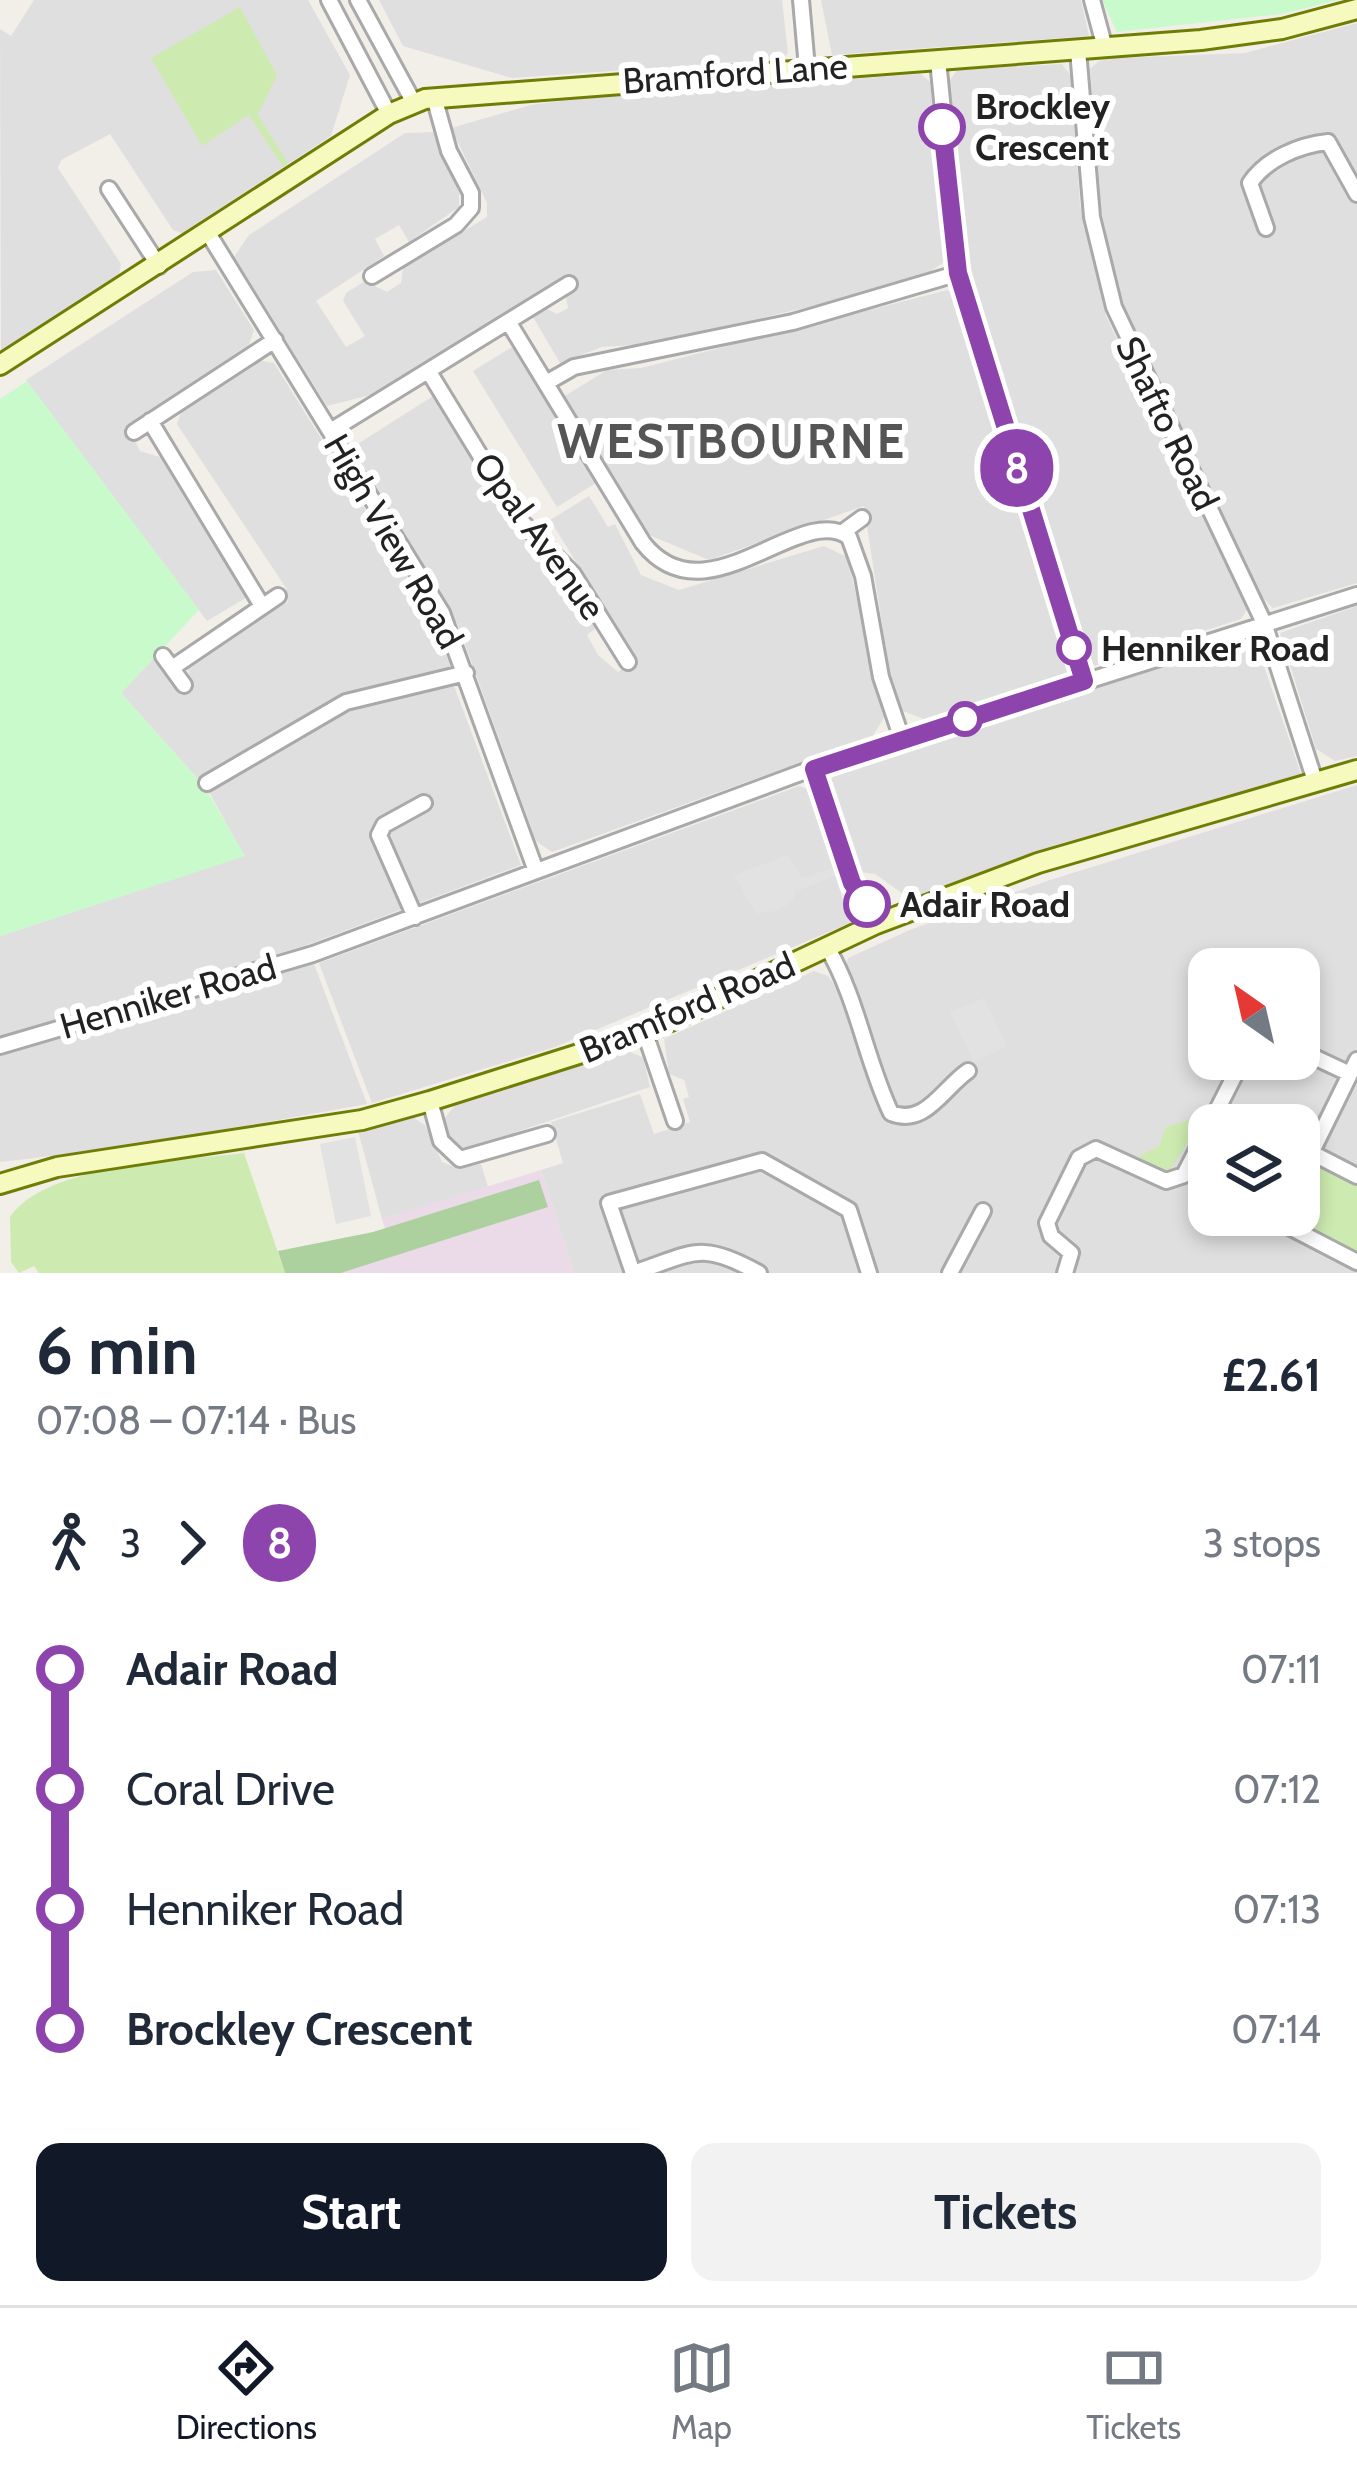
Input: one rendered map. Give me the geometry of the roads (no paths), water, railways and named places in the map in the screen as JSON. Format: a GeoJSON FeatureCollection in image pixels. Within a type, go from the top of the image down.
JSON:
{"type":"FeatureCollection","features":[{"type":"Feature","properties":{"kind":"street"},"geometry":{"type":"LineString","coordinates":[[329,0],[389,114]]}},
{"type":"Feature","properties":{"kind":"street"},"geometry":{"type":"LineString","coordinates":[[358,0],[414,103]]}},
{"type":"Feature","properties":{"kind":"street"},"geometry":{"type":"LineString","coordinates":[[801,0],[807,68]]}},
{"type":"Feature","properties":{"kind":"street"},"geometry":{"type":"LineString","coordinates":[[1093,0],[1105,48]]}},
{"type":"Feature","properties":{"kind":"street","name":"Bramford Lane"},"geometry":{"type":"LineString","coordinates":[[0,364],[389,114],[434,97],[1105,48],[1282,29],[1357,9]]}},
{"type":"Feature","properties":{"kind":"street","name":"Shafto Road"},"geometry":{"type":"LineString","coordinates":[[1078,50],[1091,217],[1114,307],[1264,623],[1315,781]]}},
{"type":"Feature","properties":{"kind":"street"},"geometry":{"type":"LineString","coordinates":[[938,60],[958,273],[1084,681]]}},
{"type":"Feature","properties":{"kind":"street"},"geometry":{"type":"LineString","coordinates":[[382,276],[457,225],[471,208],[471,193],[449,152],[434,97]]}},
{"type":"Feature","properties":{"kind":"street"},"geometry":{"type":"LineString","coordinates":[[1266,228],[1251,199],[1250,183],[1259,168],[1307,144],[1328,142],[1356,191]]}},
{"type":"Feature","properties":{"kind":"street"},"geometry":{"type":"LineString","coordinates":[[109,190],[159,266]]}},
{"type":"Feature","properties":{"kind":"street","name":"High View Road"},"geometry":{"type":"LineString","coordinates":[[208,233],[434,596],[536,871]]}},
{"type":"Feature","properties":{"kind":"street"},"geometry":{"type":"LineString","coordinates":[[546,382],[574,367],[793,322],[958,273]]}},
{"type":"Feature","properties":{"kind":"street"},"geometry":{"type":"LineString","coordinates":[[332,430],[509,322],[556,302],[569,284]]}},
{"type":"Feature","properties":{"kind":"street"},"geometry":{"type":"LineString","coordinates":[[509,322],[653,554],[686,571],[718,567],[825,530],[843,532],[862,518]]}},
{"type":"Feature","properties":{"kind":"street"},"geometry":{"type":"LineString","coordinates":[[134,432],[275,340]]}},
{"type":"Feature","properties":{"kind":"street","name":"Opal Avenue"},"geometry":{"type":"LineString","coordinates":[[429,372],[523,525],[573,574],[628,662]]}},
{"type":"Feature","properties":{"kind":"street"},"geometry":{"type":"LineString","coordinates":[[150,421],[262,606]]}},
{"type":"Feature","properties":{"kind":"street"},"geometry":{"type":"LineString","coordinates":[[597,501],[612,492]]}},
{"type":"Feature","properties":{"kind":"street"},"geometry":{"type":"LineString","coordinates":[[843,532],[855,549],[878,664],[902,739]]}},
{"type":"Feature","properties":{"kind":"street","name":"Henniker Road"},"geometry":{"type":"LineString","coordinates":[[0,1046],[303,957],[814,769],[1357,595]]}},
{"type":"Feature","properties":{"kind":"street"},"geometry":{"type":"LineString","coordinates":[[184,685],[168,662],[278,596]]}},
{"type":"Feature","properties":{"kind":"street","name":"Opal Avenue"},"geometry":{"type":"LineString","coordinates":[[598,646],[612,637]]}},
{"type":"Feature","properties":{"kind":"street"},"geometry":{"type":"LineString","coordinates":[[207,783],[346,702],[466,673]]}},
{"type":"Feature","properties":{"kind":"street"},"geometry":{"type":"LineString","coordinates":[[814,769],[852,883],[876,924]]}},
{"type":"Feature","properties":{"kind":"street","name":"Bramford Road"},"geometry":{"type":"LineString","coordinates":[[0,1184],[57,1168],[362,1120],[430,1101],[645,1033],[876,924],[1038,863],[1357,770]]}},
{"type":"Feature","properties":{"kind":"street"},"geometry":{"type":"LineString","coordinates":[[415,917],[379,835],[384,825],[424,803]]}},
{"type":"Feature","properties":{"kind":"street"},"geometry":{"type":"LineString","coordinates":[[827,947],[856,1001],[874,1077],[891,1113],[902,1118],[927,1111],[948,1084],[968,1071]]}},
{"type":"Feature","properties":{"kind":"street"},"geometry":{"type":"LineString","coordinates":[[645,1033],[675,1121]]}},
{"type":"Feature","properties":{"kind":"street"},"geometry":{"type":"LineString","coordinates":[[1320,1057],[1353,1067],[1320,1136]]}},
{"type":"Feature","properties":{"kind":"street"},"geometry":{"type":"LineString","coordinates":[[1065,1273],[1071,1252],[1051,1237],[1047,1223],[1079,1158],[1096,1149],[1166,1181],[1184,1175],[1233,1080]]}},
{"type":"Feature","properties":{"kind":"street"},"geometry":{"type":"LineString","coordinates":[[430,1101],[441,1142],[460,1159],[548,1134]]}},
{"type":"Feature","properties":{"kind":"street"},"geometry":{"type":"LineString","coordinates":[[1320,1157],[1357,1176]]}},
{"type":"Feature","properties":{"kind":"street"},"geometry":{"type":"LineString","coordinates":[[759,1273],[720,1251],[702,1250],[633,1273],[609,1203],[762,1161],[849,1210],[869,1273]]}},
{"type":"Feature","properties":{"kind":"street"},"geometry":{"type":"LineString","coordinates":[[950,1273],[983,1210]]}},
{"type":"Feature","properties":{"kind":"street"},"geometry":{"type":"LineString","coordinates":[[1307,1236],[1357,1262]]}},
{"type":"Feature","properties":{"kind":"place","name":"Brockley Crescent"},"geometry":{"type":"Point","coordinates":[942,127]}},
{"type":"Feature","properties":{"kind":"place","name":"Henniker Road"},"geometry":{"type":"Point","coordinates":[1074,648]}},
{"type":"Feature","properties":{"kind":"place","name":"Adair Road"},"geometry":{"type":"Point","coordinates":[867,904]}},
{"type":"Feature","properties":{"kind":"district","name":"WESTBOURNE"},"geometry":{"type":"Point","coordinates":[732,441]}}]}
